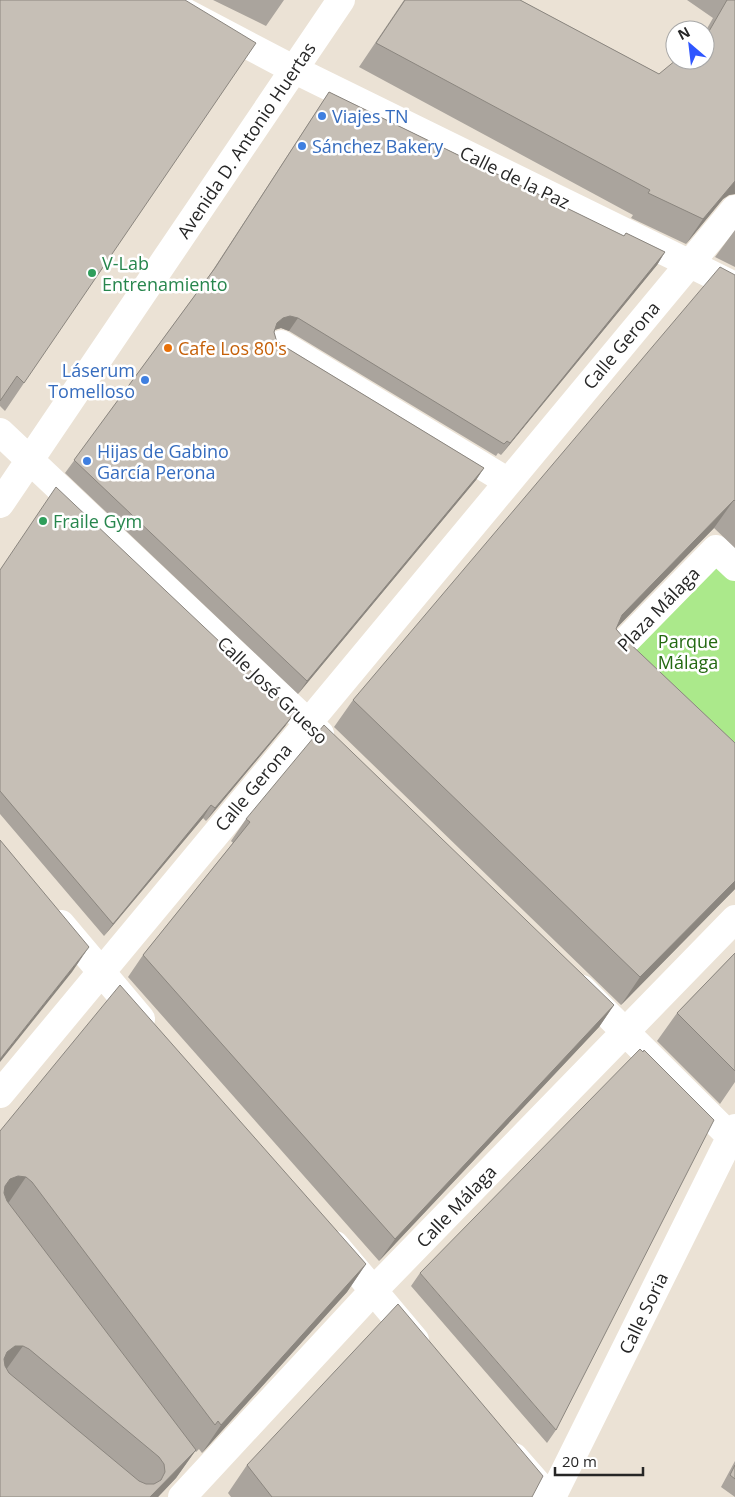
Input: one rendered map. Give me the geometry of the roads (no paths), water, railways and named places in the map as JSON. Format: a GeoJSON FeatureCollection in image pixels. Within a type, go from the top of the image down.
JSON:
{"type":"FeatureCollection","features":[{"type":"Feature","properties":{"kind":"street","name":"Calle de la Paz"},"geometry":{"type":"LineString","coordinates":[[162,0],[293,69],[690,262],[735,286]]}},
{"type":"Feature","properties":{"kind":"street","name":"Avenida D. Antonio Huertas"},"geometry":{"type":"LineString","coordinates":[[0,504],[31,461],[341,0]]}},
{"type":"Feature","properties":{"kind":"street","name":"Calle Gerona"},"geometry":{"type":"LineString","coordinates":[[0,1094],[507,481],[735,209]]}},
{"type":"Feature","properties":{"kind":"street"},"geometry":{"type":"LineString","coordinates":[[281,344],[507,481]]}},
{"type":"Feature","properties":{"kind":"street","name":"Calle José Grueso"},"geometry":{"type":"LineString","coordinates":[[0,432],[335,750]]}},
{"type":"Feature","properties":{"kind":"street","name":"Plaza Málaga"},"geometry":{"type":"LineString","coordinates":[[650,687],[614,653],[716,549],[735,567]]}},
{"type":"Feature","properties":{"kind":"street"},"geometry":{"type":"LineString","coordinates":[[43,902],[160,1041]]}},
{"type":"Feature","properties":{"kind":"street","name":"Calle Málaga"},"geometry":{"type":"LineString","coordinates":[[197,1492],[373,1291],[735,920]]}},
{"type":"Feature","properties":{"kind":"street"},"geometry":{"type":"LineString","coordinates":[[562,970],[734,1135]]}},
{"type":"Feature","properties":{"kind":"street","name":"Calle Soria"},"geometry":{"type":"LineString","coordinates":[[550,1497],[734,1135]]}},
{"type":"Feature","properties":{"kind":"street"},"geometry":{"type":"LineString","coordinates":[[316,1223],[428,1356]]}},
{"type":"Feature","properties":{"kind":"street"},"geometry":{"type":"LineString","coordinates":[[498,1438],[550,1497]]}},
{"type":"Feature","properties":{"kind":"street"},"geometry":{"type":"LineString","coordinates":[[180,1457],[197,1492]]}},
{"type":"Feature","properties":{"kind":"place","name":"Viajes TN"},"geometry":{"type":"Point","coordinates":[322,116]}},
{"type":"Feature","properties":{"kind":"place","name":"Sánchez Bakery"},"geometry":{"type":"Point","coordinates":[302,146]}},
{"type":"Feature","properties":{"kind":"place","name":"V-Lab Entrenamiento"},"geometry":{"type":"Point","coordinates":[92,273]}},
{"type":"Feature","properties":{"kind":"place","name":"Cafe Los 80's"},"geometry":{"type":"Point","coordinates":[168,348]}},
{"type":"Feature","properties":{"kind":"place","name":"Láserum Tomelloso"},"geometry":{"type":"Point","coordinates":[145,380]}},
{"type":"Feature","properties":{"kind":"place","name":"Hijas de Gabino García Perona"},"geometry":{"type":"Point","coordinates":[87,461]}},
{"type":"Feature","properties":{"kind":"place","name":"Fraile Gym"},"geometry":{"type":"Point","coordinates":[43,521]}},
{"type":"Feature","properties":{"kind":"park label","name":"Parque Málaga"},"geometry":{"type":"Point","coordinates":[688,651]}}]}
